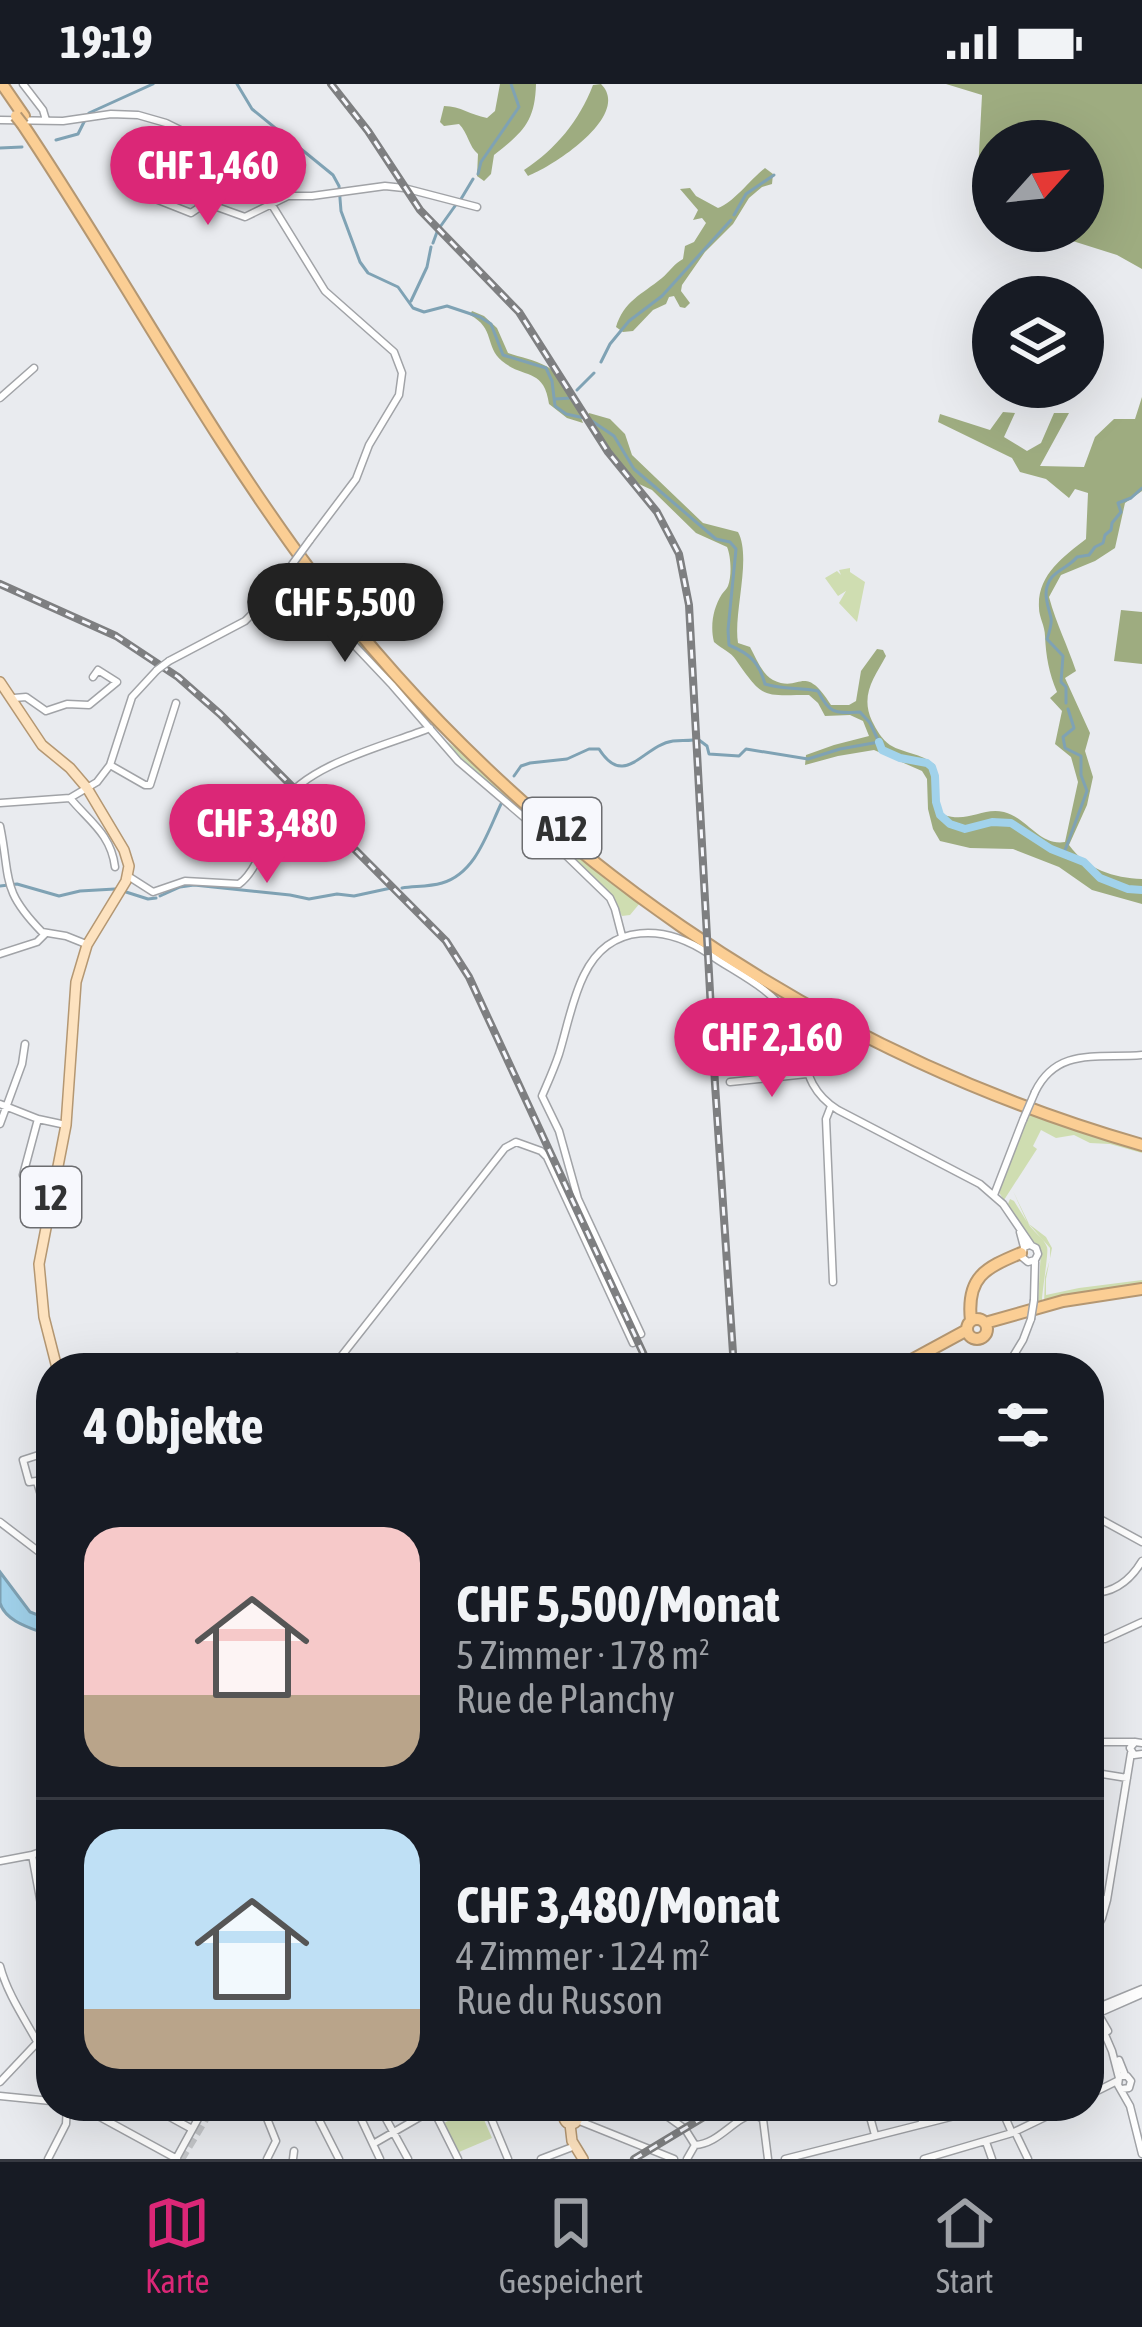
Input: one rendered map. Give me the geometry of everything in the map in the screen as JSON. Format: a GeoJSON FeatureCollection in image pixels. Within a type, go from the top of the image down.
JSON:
{"type":"FeatureCollection","features":[{"type":"Feature","properties":{"kind":"highway","name":"A12"},"geometry":{"type":"LineString","coordinates":[[1,88],[305,553],[391,660],[502,776],[643,892],[796,992],[962,1075],[1142,1145]]}},
{"type":"Feature","properties":{"kind":"highway","name":"A12"},"geometry":{"type":"LineString","coordinates":[[23,121],[274,519],[386,664],[482,764],[585,855],[695,937],[864,1040],[1019,1109],[1142,1145]]}},
{"type":"Feature","properties":{"kind":"highway"},"geometry":{"type":"LineString","coordinates":[[976,1327],[970,1302],[980,1275],[1027,1254]]}},
{"type":"Feature","properties":{"kind":"highway"},"geometry":{"type":"LineString","coordinates":[[926,1353],[976,1327],[1063,1301],[1142,1288]]}},
{"type":"Feature","properties":{"kind":"main road"},"geometry":{"type":"LineString","coordinates":[[0,682],[42,745],[87,788],[124,850],[128,876]]}},
{"type":"Feature","properties":{"kind":"main road","name":"12"},"geometry":{"type":"LineString","coordinates":[[53,1353],[39,1264],[66,1125],[76,982],[87,944],[128,876]]}},
{"type":"Feature","properties":{"kind":"main road"},"geometry":{"type":"LineString","coordinates":[[568,2121],[583,2159]]}},
{"type":"Feature","properties":{"kind":"street"},"geometry":{"type":"LineString","coordinates":[[23,84],[46,120]]}},
{"type":"Feature","properties":{"kind":"street"},"geometry":{"type":"LineString","coordinates":[[0,120],[126,114],[161,121],[232,157],[254,178],[318,283],[392,350],[402,373],[399,395],[368,448],[359,474],[265,601],[244,621],[157,670],[132,697],[102,777],[70,798],[0,803]]}},
{"type":"Feature","properties":{"kind":"street"},"geometry":{"type":"LineString","coordinates":[[143,194],[194,213],[206,203],[248,216],[290,196],[399,187],[477,207]]}},
{"type":"Feature","properties":{"kind":"street"},"geometry":{"type":"LineString","coordinates":[[0,398],[34,368]]}},
{"type":"Feature","properties":{"kind":"street"},"geometry":{"type":"LineString","coordinates":[[288,570],[458,761],[610,898],[622,938]]}},
{"type":"Feature","properties":{"kind":"street"},"geometry":{"type":"LineString","coordinates":[[10,699],[26,698],[46,711],[67,704],[88,705],[116,682],[98,670],[93,677]]}},
{"type":"Feature","properties":{"kind":"street"},"geometry":{"type":"LineString","coordinates":[[110,765],[150,784],[176,703]]}},
{"type":"Feature","properties":{"kind":"street"},"geometry":{"type":"LineString","coordinates":[[128,876],[153,892],[184,881],[239,884],[250,874],[284,800],[304,779],[430,728]]}},
{"type":"Feature","properties":{"kind":"street"},"geometry":{"type":"LineString","coordinates":[[70,798],[97,823],[112,850],[115,867]]}},
{"type":"Feature","properties":{"kind":"street"},"geometry":{"type":"LineString","coordinates":[[0,826],[7,885],[37,928],[87,944]]}},
{"type":"Feature","properties":{"kind":"street"},"geometry":{"type":"LineString","coordinates":[[641,1334],[578,1199],[559,1131],[542,1096],[585,972],[602,951],[622,938],[651,932],[678,937],[782,1007],[791,1020],[807,1074],[831,1106],[973,1179],[994,1195],[1018,1226],[1034,1283],[1031,1319],[1015,1353]]}},
{"type":"Feature","properties":{"kind":"street"},"geometry":{"type":"LineString","coordinates":[[0,954],[37,942],[45,934]]}},
{"type":"Feature","properties":{"kind":"street"},"geometry":{"type":"LineString","coordinates":[[0,1124],[25,1044]]}},
{"type":"Feature","properties":{"kind":"street"},"geometry":{"type":"LineString","coordinates":[[994,1195],[1045,1074],[1064,1061],[1079,1058],[1142,1055]]}},
{"type":"Feature","properties":{"kind":"street"},"geometry":{"type":"LineString","coordinates":[[730,1082],[807,1074]]}},
{"type":"Feature","properties":{"kind":"street"},"geometry":{"type":"LineString","coordinates":[[3,1105],[66,1125]]}},
{"type":"Feature","properties":{"kind":"street"},"geometry":{"type":"LineString","coordinates":[[831,1106],[826,1119],[833,1282]]}},
{"type":"Feature","properties":{"kind":"street"},"geometry":{"type":"LineString","coordinates":[[23,1175],[38,1119]]}},
{"type":"Feature","properties":{"kind":"street"},"geometry":{"type":"LineString","coordinates":[[344,1353],[506,1147],[516,1142],[547,1157],[633,1343]]}},
{"type":"Feature","properties":{"kind":"street"},"geometry":{"type":"LineString","coordinates":[[36,1456],[23,1460],[29,1482],[36,1482]]}},
{"type":"Feature","properties":{"kind":"street"},"geometry":{"type":"LineString","coordinates":[[1104,1521],[1142,1542]]}},
{"type":"Feature","properties":{"kind":"street"},"geometry":{"type":"LineString","coordinates":[[0,1522],[36,1550]]}},
{"type":"Feature","properties":{"kind":"street"},"geometry":{"type":"LineString","coordinates":[[1104,1591],[1130,1580],[1142,1562]]}},
{"type":"Feature","properties":{"kind":"street"},"geometry":{"type":"LineString","coordinates":[[1104,1640],[1142,1622]]}},
{"type":"Feature","properties":{"kind":"street"},"geometry":{"type":"LineString","coordinates":[[1131,1766],[1131,1752],[1142,1733]]}},
{"type":"Feature","properties":{"kind":"street"},"geometry":{"type":"LineString","coordinates":[[1104,1743],[1137,1742]]}},
{"type":"Feature","properties":{"kind":"street"},"geometry":{"type":"LineString","coordinates":[[1120,1744],[1142,1755]]}},
{"type":"Feature","properties":{"kind":"street"},"geometry":{"type":"LineString","coordinates":[[1104,1911],[1126,1778],[1142,1755]]}},
{"type":"Feature","properties":{"kind":"street"},"geometry":{"type":"LineString","coordinates":[[1104,1774],[1126,1778]]}},
{"type":"Feature","properties":{"kind":"street"},"geometry":{"type":"LineString","coordinates":[[0,1861],[36,1854]]}},
{"type":"Feature","properties":{"kind":"street"},"geometry":{"type":"LineString","coordinates":[[32,1856],[36,1877]]}},
{"type":"Feature","properties":{"kind":"street"},"geometry":{"type":"LineString","coordinates":[[0,1966],[5,1988],[36,2036]]}},
{"type":"Feature","properties":{"kind":"street"},"geometry":{"type":"LineString","coordinates":[[1104,2004],[1142,1991]]}},
{"type":"Feature","properties":{"kind":"street"},"geometry":{"type":"LineString","coordinates":[[1104,2031],[1124,2082],[1142,2155],[1132,2158]]}},
{"type":"Feature","properties":{"kind":"street"},"geometry":{"type":"LineString","coordinates":[[0,2082],[36,2044]]}},
{"type":"Feature","properties":{"kind":"street"},"geometry":{"type":"LineString","coordinates":[[1104,2089],[1142,2078]]}},
{"type":"Feature","properties":{"kind":"street"},"geometry":{"type":"LineString","coordinates":[[0,2096],[36,2100]]}},
{"type":"Feature","properties":{"kind":"street"},"geometry":{"type":"LineString","coordinates":[[48,2159],[66,2121]]}},
{"type":"Feature","properties":{"kind":"street"},"geometry":{"type":"LineString","coordinates":[[107,2121],[176,2159],[197,2121]]}},
{"type":"Feature","properties":{"kind":"street"},"geometry":{"type":"LineString","coordinates":[[177,2121],[192,2129]]}},
{"type":"Feature","properties":{"kind":"street"},"geometry":{"type":"LineString","coordinates":[[267,2159],[276,2141],[268,2121]]}},
{"type":"Feature","properties":{"kind":"street"},"geometry":{"type":"LineString","coordinates":[[320,2121],[339,2159]]}},
{"type":"Feature","properties":{"kind":"street"},"geometry":{"type":"LineString","coordinates":[[362,2121],[380,2159]]}},
{"type":"Feature","properties":{"kind":"street"},"geometry":{"type":"LineString","coordinates":[[387,2121],[408,2159]]}},
{"type":"Feature","properties":{"kind":"street"},"geometry":{"type":"LineString","coordinates":[[373,2144],[414,2121]]}},
{"type":"Feature","properties":{"kind":"street"},"geometry":{"type":"LineString","coordinates":[[442,2121],[458,2159]]}},
{"type":"Feature","properties":{"kind":"street"},"geometry":{"type":"LineString","coordinates":[[492,2121],[508,2159]]}},
{"type":"Feature","properties":{"kind":"street"},"geometry":{"type":"LineString","coordinates":[[584,2121],[674,2159]]}},
{"type":"Feature","properties":{"kind":"street"},"geometry":{"type":"LineString","coordinates":[[675,2121],[695,2145]]}},
{"type":"Feature","properties":{"kind":"street"},"geometry":{"type":"LineString","coordinates":[[695,2145],[706,2144],[738,2121]]}},
{"type":"Feature","properties":{"kind":"street"},"geometry":{"type":"LineString","coordinates":[[763,2121],[768,2159]]}},
{"type":"Feature","properties":{"kind":"street"},"geometry":{"type":"LineString","coordinates":[[871,2121],[875,2135]]}},
{"type":"Feature","properties":{"kind":"street"},"geometry":{"type":"LineString","coordinates":[[785,2159],[930,2121]]}},
{"type":"Feature","properties":{"kind":"street"},"geometry":{"type":"LineString","coordinates":[[1007,2121],[1028,2159]]}},
{"type":"Feature","properties":{"kind":"street"},"geometry":{"type":"LineString","coordinates":[[924,2159],[1013,2133],[1036,2121]]}},
{"type":"Feature","properties":{"kind":"street"},"geometry":{"type":"LineString","coordinates":[[986,2141],[992,2159]]}},
{"type":"Feature","properties":{"kind":"street"},"geometry":{"type":"LineString","coordinates":[[687,2159],[695,2145]]}},
{"type":"Feature","properties":{"kind":"street"},"geometry":{"type":"LineString","coordinates":[[541,2159],[575,2146]]}},
{"type":"Feature","properties":{"kind":"green space"},"geometry":{"type":"Polygon","coordinates":[[[500,84],[536,84],[535,97],[526,125],[494,155],[491,174],[484,181],[477,176],[478,154],[462,128],[440,122],[444,106],[487,118],[495,111],[500,84]]]}},
{"type":"Feature","properties":{"kind":"green space"},"geometry":{"type":"Polygon","coordinates":[[[601,84],[608,96],[598,124],[571,151],[528,176],[524,170],[556,143],[581,111],[593,85],[601,84]]]}},
{"type":"Feature","properties":{"kind":"green space"},"geometry":{"type":"Polygon","coordinates":[[[946,84],[1142,84],[1142,269],[1104,251],[1104,120],[981,120],[982,95],[946,84]]]}},
{"type":"Feature","properties":{"kind":"green space"},"geometry":{"type":"Polygon","coordinates":[[[765,168],[773,174],[772,184],[749,198],[682,285],[690,303],[680,307],[674,296],[669,297],[633,331],[616,327],[629,305],[683,259],[685,246],[694,242],[706,223],[702,218],[693,220],[698,210],[680,189],[690,188],[718,208],[765,168]]]}},
{"type":"Feature","properties":{"kind":"green space"},"geometry":{"type":"Polygon","coordinates":[[[472,311],[497,328],[508,353],[542,364],[558,376],[583,423],[549,404],[537,379],[502,361],[483,326],[470,315],[472,311]]]}},
{"type":"Feature","properties":{"kind":"green space"},"geometry":{"type":"Polygon","coordinates":[[[1142,397],[1142,491],[1125,503],[1115,548],[1061,575],[1049,597],[1076,671],[1065,678],[1090,733],[1085,751],[1093,777],[1087,805],[1069,845],[1101,871],[1142,879],[1142,904],[1092,890],[1059,867],[1013,849],[970,848],[940,841],[933,829],[922,771],[874,750],[805,765],[806,755],[869,736],[863,721],[850,715],[825,716],[809,695],[759,689],[732,655],[714,642],[714,611],[730,577],[727,547],[696,533],[652,490],[639,484],[620,465],[588,415],[610,419],[625,434],[632,455],[703,523],[738,532],[743,571],[738,643],[750,647],[769,677],[782,683],[808,681],[831,705],[849,705],[856,701],[861,671],[877,649],[883,650],[886,656],[868,695],[872,721],[890,745],[935,765],[937,806],[944,815],[1004,812],[1048,840],[1065,842],[1078,782],[1071,757],[1055,744],[1062,711],[1050,698],[1057,692],[1039,611],[1042,586],[1053,568],[1086,539],[1088,493],[1075,489],[1069,498],[1046,479],[1020,472],[1012,458],[938,422],[940,414],[990,430],[1003,412],[1015,413],[1004,437],[1027,451],[1041,443],[1054,413],[1069,413],[1040,466],[1084,467],[1095,437],[1114,419],[1135,419],[1142,397]]]}},
{"type":"Feature","properties":{"kind":"green space"},"geometry":{"type":"Polygon","coordinates":[[[298,560],[422,717],[291,575],[298,560]]]}},
{"type":"Feature","properties":{"kind":"green space"},"geometry":{"type":"Polygon","coordinates":[[[850,568],[865,582],[857,622],[839,603],[846,591],[838,596],[825,578],[850,568]]]}},
{"type":"Feature","properties":{"kind":"green space"},"geometry":{"type":"Polygon","coordinates":[[[1121,610],[1142,612],[1142,664],[1114,661],[1121,610]]]}},
{"type":"Feature","properties":{"kind":"green space"},"geometry":{"type":"Polygon","coordinates":[[[438,735],[529,816],[640,903],[630,915],[622,916],[615,902],[461,762],[438,735]]]}},
{"type":"Feature","properties":{"kind":"green space"},"geometry":{"type":"Polygon","coordinates":[[[1029,1114],[1142,1153],[1090,1143],[1074,1135],[1056,1138],[1041,1130],[1033,1146],[1037,1149],[1004,1200],[998,1191],[1029,1114]]]}},
{"type":"Feature","properties":{"kind":"green space"},"geometry":{"type":"Polygon","coordinates":[[[1013,1191],[1029,1224],[1052,1248],[1050,1258],[1050,1248],[1028,1223],[1047,1247],[1042,1300],[1038,1301],[1041,1250],[1008,1204],[1014,1201],[1027,1222],[1013,1191]]]}},
{"type":"Feature","properties":{"kind":"green space"},"geometry":{"type":"Polygon","coordinates":[[[1050,1261],[1046,1295],[1142,1280],[1142,1286],[1044,1304],[1045,1277],[1050,1261]]]}},
{"type":"Feature","properties":{"kind":"green space"},"geometry":{"type":"Polygon","coordinates":[[[485,2121],[492,2138],[459,2152],[444,2123],[485,2121]]]}},
{"type":"Feature","properties":{"kind":"water"},"geometry":{"type":"Polygon","coordinates":[[[0,1572],[36,1614],[36,1630],[8,1616],[0,1603],[0,1572]]]}},
{"type":"Feature","properties":{"kind":"waterway"},"geometry":{"type":"LineString","coordinates":[[89,113],[153,84]]}},
{"type":"Feature","properties":{"kind":"waterway"},"geometry":{"type":"LineString","coordinates":[[237,84],[252,109],[333,175],[341,211],[368,273],[398,287],[413,308],[424,312],[447,306],[491,324],[503,355],[546,368],[555,406],[589,419],[614,436],[634,469],[716,539],[730,542],[736,549],[729,645],[753,660],[765,684],[818,691],[834,711],[860,712],[879,742],[808,759],[746,749],[739,756],[709,754],[699,740]]}},
{"type":"Feature","properties":{"kind":"waterway"},"geometry":{"type":"LineString","coordinates":[[478,174],[481,162],[519,107],[511,84]]}},
{"type":"Feature","properties":{"kind":"waterway"},"geometry":{"type":"LineString","coordinates":[[56,140],[78,134],[85,120]]}},
{"type":"Feature","properties":{"kind":"waterway"},"geometry":{"type":"LineString","coordinates":[[0,148],[22,147]]}},
{"type":"Feature","properties":{"kind":"waterway"},"geometry":{"type":"LineString","coordinates":[[734,215],[746,194],[774,175]]}},
{"type":"Feature","properties":{"kind":"waterway"},"geometry":{"type":"LineString","coordinates":[[461,199],[473,179]]}},
{"type":"Feature","properties":{"kind":"waterway"},"geometry":{"type":"LineString","coordinates":[[440,227],[455,206]]}},
{"type":"Feature","properties":{"kind":"waterway"},"geometry":{"type":"LineString","coordinates":[[601,362],[629,321],[662,296],[731,220]]}},
{"type":"Feature","properties":{"kind":"waterway"},"geometry":{"type":"LineString","coordinates":[[433,243],[437,232]]}},
{"type":"Feature","properties":{"kind":"waterway"},"geometry":{"type":"LineString","coordinates":[[411,301],[431,247]]}},
{"type":"Feature","properties":{"kind":"waterway"},"geometry":{"type":"LineString","coordinates":[[577,390],[594,373]]}},
{"type":"Feature","properties":{"kind":"waterway"},"geometry":{"type":"LineString","coordinates":[[555,399],[571,398]]}},
{"type":"Feature","properties":{"kind":"waterway"},"geometry":{"type":"LineString","coordinates":[[1066,703],[1066,687],[1061,682],[1063,656],[1047,639],[1051,620],[1047,587],[1077,557],[1089,555],[1103,543],[1121,512],[1118,503],[1142,488]]}},
{"type":"Feature","properties":{"kind":"waterway"},"geometry":{"type":"LineString","coordinates":[[1064,853],[1087,791],[1081,756],[1065,748],[1063,737],[1074,728],[1068,709]]}},
{"type":"Feature","properties":{"kind":"waterway"},"geometry":{"type":"LineString","coordinates":[[514,776],[521,766],[567,759],[589,749],[599,749],[608,761],[626,766],[662,744],[693,740]]}},
{"type":"Feature","properties":{"kind":"waterway"},"geometry":{"type":"LineString","coordinates":[[879,742],[882,750],[932,767],[940,815],[950,824],[965,829],[1011,823],[1051,849],[1084,862],[1100,878],[1142,890]]}},
{"type":"Feature","properties":{"kind":"waterway"},"geometry":{"type":"LineString","coordinates":[[402,888],[442,883],[464,871],[501,804]]}},
{"type":"Feature","properties":{"kind":"waterway"},"geometry":{"type":"LineString","coordinates":[[0,886],[17,884],[59,896],[115,889]]}},
{"type":"Feature","properties":{"kind":"waterway"},"geometry":{"type":"LineString","coordinates":[[160,896],[194,885],[309,899],[391,888]]}},
{"type":"Feature","properties":{"kind":"waterway"},"geometry":{"type":"LineString","coordinates":[[126,892],[156,898]]}},
{"type":"Feature","properties":{"kind":"tunnel"},"geometry":{"type":"LineString","coordinates":[[180,2159],[203,2121]]}},
{"type":"Feature","properties":{"kind":"railway"},"geometry":{"type":"LineString","coordinates":[[331,84],[420,210],[519,312],[608,452],[657,512],[679,554],[689,605],[733,1353]]}},
{"type":"Feature","properties":{"kind":"railway"},"geometry":{"type":"LineString","coordinates":[[0,584],[116,636],[178,677],[446,941],[469,977],[643,1353]]}},
{"type":"Feature","properties":{"kind":"railway"},"geometry":{"type":"LineString","coordinates":[[634,2159],[697,2121]]}}]}
